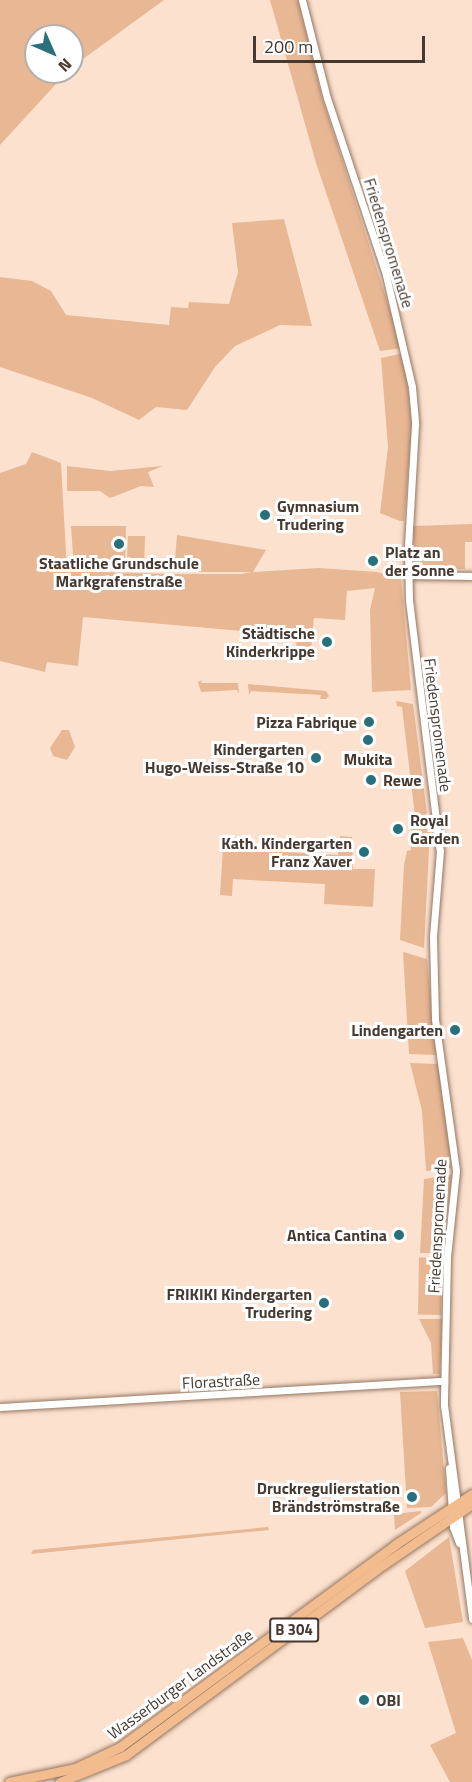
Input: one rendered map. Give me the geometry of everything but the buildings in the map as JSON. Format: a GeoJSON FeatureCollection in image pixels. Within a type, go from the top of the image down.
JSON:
{"type":"FeatureCollection","features":[{"type":"Feature","properties":{"kind":"main road","name":"Wasserburger Landstraße"},"geometry":{"type":"LineString","coordinates":[[60,1782],[126,1755],[455,1510],[472,1494]]}},
{"type":"Feature","properties":{"kind":"main road","name":"Wasserburger Landstraße"},"geometry":{"type":"LineString","coordinates":[[9,1782],[75,1768],[120,1747],[455,1510],[472,1504]]}},
{"type":"Feature","properties":{"kind":"street","name":"Friedenspromenade"},"geometry":{"type":"LineString","coordinates":[[302,0],[316,62],[406,349],[415,425],[408,575],[440,851],[433,937],[435,1019],[456,1171],[447,1257],[444,1381],[455,1510],[472,1618]]}},
{"type":"Feature","properties":{"kind":"street"},"geometry":{"type":"LineString","coordinates":[[408,575],[472,576]]}},
{"type":"Feature","properties":{"kind":"street","name":"Florastraße"},"geometry":{"type":"LineString","coordinates":[[0,1407],[444,1381]]}},
{"type":"Feature","properties":{"kind":"shaded area"},"geometry":{"type":"Polygon","coordinates":[[[0,0],[164,0],[84,58],[84,24],[24,24],[24,84],[56,84],[0,145],[0,0]]]}},
{"type":"Feature","properties":{"kind":"shaded area"},"geometry":{"type":"Polygon","coordinates":[[[270,0],[298,0],[322,97],[402,348],[380,351],[316,163],[270,0]]]}},
{"type":"Feature","properties":{"kind":"shaded area"},"geometry":{"type":"Polygon","coordinates":[[[284,219],[312,326],[280,325],[235,346],[215,367],[187,410],[156,407],[139,420],[92,398],[0,367],[0,277],[32,281],[51,291],[66,315],[169,325],[171,307],[188,308],[189,302],[229,304],[238,272],[232,223],[284,219]]]}},
{"type":"Feature","properties":{"kind":"shaded area"},"geometry":{"type":"Polygon","coordinates":[[[404,353],[412,425],[404,521],[400,521],[380,513],[388,447],[381,358],[404,353]]]}},
{"type":"Feature","properties":{"kind":"shaded area"},"geometry":{"type":"Polygon","coordinates":[[[32,452],[61,463],[67,571],[171,574],[252,572],[174,572],[177,535],[266,550],[253,572],[318,568],[377,572],[401,578],[411,690],[372,692],[370,610],[375,588],[347,591],[345,620],[314,618],[310,660],[295,659],[297,636],[83,617],[78,666],[47,662],[45,672],[0,661],[0,473],[26,464],[32,452]]]}},
{"type":"Feature","properties":{"kind":"shaded area"},"geometry":{"type":"Polygon","coordinates":[[[67,466],[110,471],[163,466],[148,472],[154,487],[141,486],[110,498],[100,491],[67,491],[67,466]]]}},
{"type":"Feature","properties":{"kind":"shaded area"},"geometry":{"type":"Polygon","coordinates":[[[472,524],[472,542],[465,542],[465,569],[415,569],[413,526],[472,524]]]}},
{"type":"Feature","properties":{"kind":"shaded area"},"geometry":{"type":"Polygon","coordinates":[[[71,526],[126,526],[125,565],[130,565],[130,570],[74,569],[71,526]]]}},
{"type":"Feature","properties":{"kind":"shaded area"},"geometry":{"type":"Polygon","coordinates":[[[128,536],[145,536],[144,570],[138,570],[138,561],[127,561],[128,536]]]}},
{"type":"Feature","properties":{"kind":"shaded area"},"geometry":{"type":"Polygon","coordinates":[[[202,680],[201,683],[238,683],[239,694],[237,690],[201,692],[198,682],[202,680]]]}},
{"type":"Feature","properties":{"kind":"shaded area"},"geometry":{"type":"Polygon","coordinates":[[[248,684],[326,691],[329,696],[326,699],[320,699],[321,695],[251,691],[249,695],[248,684]]]}},
{"type":"Feature","properties":{"kind":"shaded area"},"geometry":{"type":"Polygon","coordinates":[[[396,701],[413,704],[427,813],[423,817],[415,816],[402,707],[397,706],[396,701]]]}},
{"type":"Feature","properties":{"kind":"shaded area"},"geometry":{"type":"Polygon","coordinates":[[[62,730],[69,730],[75,747],[67,760],[53,756],[50,748],[62,730]]]}},
{"type":"Feature","properties":{"kind":"shaded area"},"geometry":{"type":"Polygon","coordinates":[[[411,827],[430,829],[424,948],[400,940],[404,865],[407,851],[411,850],[411,827]]]}},
{"type":"Feature","properties":{"kind":"shaded area"},"geometry":{"type":"Polygon","coordinates":[[[340,836],[352,837],[353,869],[375,869],[373,907],[324,904],[325,884],[233,879],[232,896],[220,895],[223,848],[338,855],[340,836]]]}},
{"type":"Feature","properties":{"kind":"shaded area"},"geometry":{"type":"Polygon","coordinates":[[[403,952],[427,959],[436,1055],[409,1054],[403,952]]]}},
{"type":"Feature","properties":{"kind":"shaded area"},"geometry":{"type":"Polygon","coordinates":[[[410,1063],[438,1064],[452,1168],[426,1171],[422,1111],[410,1063]]]}},
{"type":"Feature","properties":{"kind":"shaded area"},"geometry":{"type":"Polygon","coordinates":[[[452,1175],[443,1253],[420,1253],[424,1179],[452,1175]]]}},
{"type":"Feature","properties":{"kind":"shaded area"},"geometry":{"type":"Polygon","coordinates":[[[419,1258],[442,1258],[441,1315],[418,1315],[419,1258]]]}},
{"type":"Feature","properties":{"kind":"shaded area"},"geometry":{"type":"Polygon","coordinates":[[[419,1319],[442,1319],[440,1374],[433,1374],[431,1343],[419,1319]]]}},
{"type":"Feature","properties":{"kind":"shaded area"},"geometry":{"type":"Polygon","coordinates":[[[437,1391],[446,1493],[431,1507],[407,1508],[400,1392],[437,1391]]]}},
{"type":"Feature","properties":{"kind":"shaded area"},"geometry":{"type":"Polygon","coordinates":[[[421,1511],[421,1513],[395,1530],[394,1514],[421,1511]]]}},
{"type":"Feature","properties":{"kind":"shaded area"},"geometry":{"type":"Polygon","coordinates":[[[268,1527],[269,1530],[31,1554],[33,1550],[268,1527]]]}},
{"type":"Feature","properties":{"kind":"shaded area"},"geometry":{"type":"Polygon","coordinates":[[[449,1537],[463,1622],[425,1628],[405,1571],[449,1537]]]}},
{"type":"Feature","properties":{"kind":"shaded area"},"geometry":{"type":"Polygon","coordinates":[[[463,1638],[472,1660],[472,1782],[450,1782],[430,1745],[456,1733],[428,1642],[463,1638]]]}},
{"type":"Feature","properties":{"kind":"place","name":"Gymnasium Trudering"},"geometry":{"type":"Point","coordinates":[265,515]}},
{"type":"Feature","properties":{"kind":"place","name":"Staatliche Grundschule Markgrafenstraße"},"geometry":{"type":"Point","coordinates":[119,544]}},
{"type":"Feature","properties":{"kind":"place","name":"Platz an der Sonne"},"geometry":{"type":"Point","coordinates":[373,561]}},
{"type":"Feature","properties":{"kind":"place","name":"Städtische Kinderkrippe"},"geometry":{"type":"Point","coordinates":[327,642]}},
{"type":"Feature","properties":{"kind":"place","name":"Pizza Fabrique"},"geometry":{"type":"Point","coordinates":[369,722]}},
{"type":"Feature","properties":{"kind":"place","name":"Mukita"},"geometry":{"type":"Point","coordinates":[368,740]}},
{"type":"Feature","properties":{"kind":"place","name":"Kindergarten Hugo-Weiss-Straße 10"},"geometry":{"type":"Point","coordinates":[316,758]}},
{"type":"Feature","properties":{"kind":"place","name":"Rewe"},"geometry":{"type":"Point","coordinates":[371,780]}},
{"type":"Feature","properties":{"kind":"place","name":"Royal Garden"},"geometry":{"type":"Point","coordinates":[398,829]}},
{"type":"Feature","properties":{"kind":"place","name":"Kath. Kindergarten Franz Xaver"},"geometry":{"type":"Point","coordinates":[364,852]}},
{"type":"Feature","properties":{"kind":"place","name":"Lindengarten"},"geometry":{"type":"Point","coordinates":[455,1030]}},
{"type":"Feature","properties":{"kind":"place","name":"Antica Cantina"},"geometry":{"type":"Point","coordinates":[399,1235]}},
{"type":"Feature","properties":{"kind":"place","name":"FRIKIKI Kindergarten Trudering"},"geometry":{"type":"Point","coordinates":[324,1303]}},
{"type":"Feature","properties":{"kind":"place","name":"Druckregulierstation Brändströmstraße"},"geometry":{"type":"Point","coordinates":[412,1497]}},
{"type":"Feature","properties":{"kind":"place","name":"OBI"},"geometry":{"type":"Point","coordinates":[364,1700]}}]}
